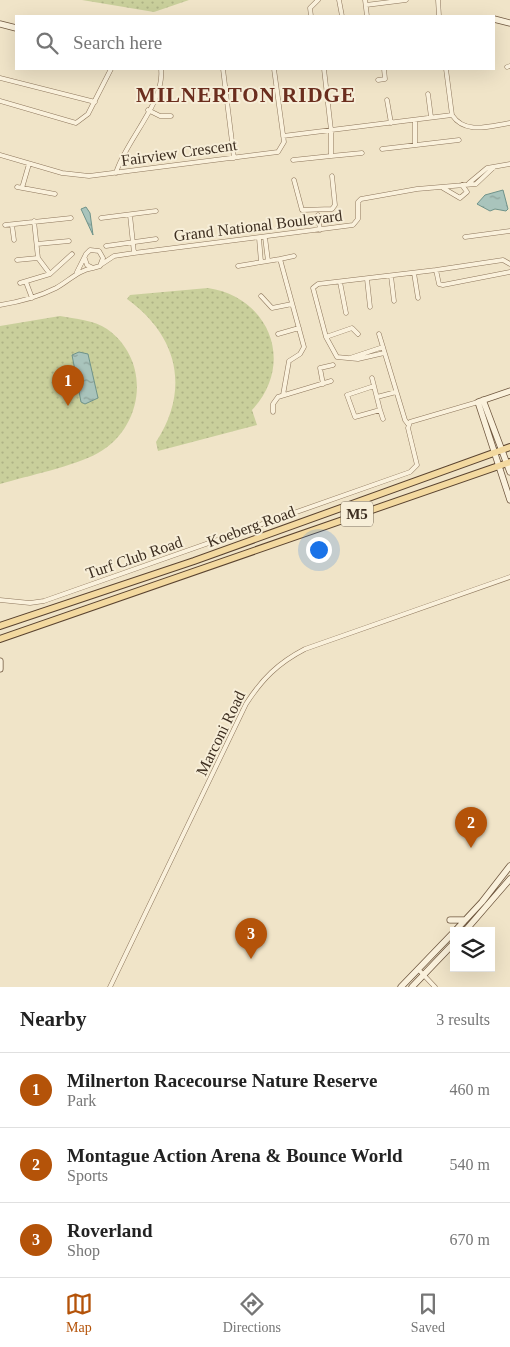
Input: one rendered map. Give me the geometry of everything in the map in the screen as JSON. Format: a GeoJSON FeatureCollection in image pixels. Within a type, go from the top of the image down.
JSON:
{"type":"FeatureCollection","features":[{"type":"Feature","properties":{"kind":"main road"},"geometry":{"type":"LineString","coordinates":[[495,19],[510,23]]}},
{"type":"Feature","properties":{"kind":"main road"},"geometry":{"type":"LineString","coordinates":[[0,24],[15,28]]}},
{"type":"Feature","properties":{"kind":"main road"},"geometry":{"type":"LineString","coordinates":[[480,401],[510,391]]}},
{"type":"Feature","properties":{"kind":"main road"},"geometry":{"type":"LineString","coordinates":[[480,401],[508,462],[510,472]]}},
{"type":"Feature","properties":{"kind":"main road"},"geometry":{"type":"LineString","coordinates":[[480,401],[494,453],[510,500]]}},
{"type":"Feature","properties":{"kind":"main road","name":"Koeberg Road"},"geometry":{"type":"LineString","coordinates":[[0,626],[194,561],[510,447]]}},
{"type":"Feature","properties":{"kind":"main road","name":"Koeberg Road"},"geometry":{"type":"LineString","coordinates":[[0,639],[508,462]]}},
{"type":"Feature","properties":{"kind":"main road"},"geometry":{"type":"LineString","coordinates":[[0,661],[0,669]]}},
{"type":"Feature","properties":{"kind":"main road"},"geometry":{"type":"LineString","coordinates":[[458,927],[510,866]]}},
{"type":"Feature","properties":{"kind":"main road"},"geometry":{"type":"LineString","coordinates":[[469,927],[507,885],[510,879]]}},
{"type":"Feature","properties":{"kind":"main road"},"geometry":{"type":"LineString","coordinates":[[450,920],[458,922],[466,920]]}},
{"type":"Feature","properties":{"kind":"main road"},"geometry":{"type":"LineString","coordinates":[[401,987],[450,935]]}},
{"type":"Feature","properties":{"kind":"main road"},"geometry":{"type":"LineString","coordinates":[[412,987],[450,947]]}},
{"type":"Feature","properties":{"kind":"street"},"geometry":{"type":"LineString","coordinates":[[310,15],[310,8],[318,0]]}},
{"type":"Feature","properties":{"kind":"street"},"geometry":{"type":"LineString","coordinates":[[339,0],[342,15]]}},
{"type":"Feature","properties":{"kind":"street"},"geometry":{"type":"LineString","coordinates":[[365,0],[367,15]]}},
{"type":"Feature","properties":{"kind":"street"},"geometry":{"type":"LineString","coordinates":[[366,6],[406,0]]}},
{"type":"Feature","properties":{"kind":"street"},"geometry":{"type":"LineString","coordinates":[[438,0],[440,15]]}},
{"type":"Feature","properties":{"kind":"street"},"geometry":{"type":"LineString","coordinates":[[0,102],[76,123],[85,118],[111,70]]}},
{"type":"Feature","properties":{"kind":"street"},"geometry":{"type":"LineString","coordinates":[[116,173],[160,82],[160,70]]}},
{"type":"Feature","properties":{"kind":"street"},"geometry":{"type":"LineString","coordinates":[[223,70],[234,158]]}},
{"type":"Feature","properties":{"kind":"street"},"geometry":{"type":"LineString","coordinates":[[274,70],[283,136],[452,115]]}},
{"type":"Feature","properties":{"kind":"street"},"geometry":{"type":"LineString","coordinates":[[324,70],[331,130],[331,156]]}},
{"type":"Feature","properties":{"kind":"street"},"geometry":{"type":"LineString","coordinates":[[378,80],[385,79],[384,70]]}},
{"type":"Feature","properties":{"kind":"street"},"geometry":{"type":"LineString","coordinates":[[446,70],[452,115],[456,121],[468,127],[510,123]]}},
{"type":"Feature","properties":{"kind":"street"},"geometry":{"type":"LineString","coordinates":[[0,78],[95,102]]}},
{"type":"Feature","properties":{"kind":"street"},"geometry":{"type":"LineString","coordinates":[[428,94],[431,118]]}},
{"type":"Feature","properties":{"kind":"street"},"geometry":{"type":"LineString","coordinates":[[388,100],[391,122]]}},
{"type":"Feature","properties":{"kind":"street"},"geometry":{"type":"LineString","coordinates":[[148,110],[160,116],[171,116]]}},
{"type":"Feature","properties":{"kind":"street"},"geometry":{"type":"LineString","coordinates":[[415,120],[415,145]]}},
{"type":"Feature","properties":{"kind":"street","name":"Fairview Crescent"},"geometry":{"type":"LineString","coordinates":[[0,155],[79,176],[278,152],[283,145],[283,136]]}},
{"type":"Feature","properties":{"kind":"street"},"geometry":{"type":"LineString","coordinates":[[382,149],[459,140]]}},
{"type":"Feature","properties":{"kind":"street"},"geometry":{"type":"LineString","coordinates":[[294,160],[362,153]]}},
{"type":"Feature","properties":{"kind":"street"},"geometry":{"type":"LineString","coordinates":[[29,164],[20,188],[55,194]]}},
{"type":"Feature","properties":{"kind":"street"},"geometry":{"type":"LineString","coordinates":[[462,185],[467,184],[486,168],[510,164]]}},
{"type":"Feature","properties":{"kind":"street"},"geometry":{"type":"LineString","coordinates":[[294,180],[302,210],[318,211],[332,209],[335,205],[332,176]]}},
{"type":"Feature","properties":{"kind":"street","name":"Grand National Boulevard"},"geometry":{"type":"LineString","coordinates":[[102,264],[114,256],[353,225],[358,219],[358,202],[361,198],[442,187],[462,185],[467,192],[460,198],[442,187]]}},
{"type":"Feature","properties":{"kind":"street"},"geometry":{"type":"LineString","coordinates":[[101,218],[156,211]]}},
{"type":"Feature","properties":{"kind":"street"},"geometry":{"type":"LineString","coordinates":[[130,215],[134,253]]}},
{"type":"Feature","properties":{"kind":"street"},"geometry":{"type":"LineString","coordinates":[[318,215],[320,230]]}},
{"type":"Feature","properties":{"kind":"street"},"geometry":{"type":"LineString","coordinates":[[5,226],[71,218]]}},
{"type":"Feature","properties":{"kind":"street"},"geometry":{"type":"LineString","coordinates":[[34,221],[38,258],[50,274]]}},
{"type":"Feature","properties":{"kind":"street"},"geometry":{"type":"LineString","coordinates":[[12,225],[14,240]]}},
{"type":"Feature","properties":{"kind":"street"},"geometry":{"type":"LineString","coordinates":[[465,236],[510,231]]}},
{"type":"Feature","properties":{"kind":"street"},"geometry":{"type":"LineString","coordinates":[[264,237],[268,261]]}},
{"type":"Feature","properties":{"kind":"street"},"geometry":{"type":"LineString","coordinates":[[259,238],[260,262]]}},
{"type":"Feature","properties":{"kind":"street"},"geometry":{"type":"LineString","coordinates":[[106,246],[156,240]]}},
{"type":"Feature","properties":{"kind":"street"},"geometry":{"type":"LineString","coordinates":[[37,244],[69,241]]}},
{"type":"Feature","properties":{"kind":"street"},"geometry":{"type":"LineString","coordinates":[[0,305],[32,298],[55,288],[76,274],[102,264],[103,258],[99,251],[90,250],[76,274]]}},
{"type":"Feature","properties":{"kind":"street","name":"Grand National Boulevard"},"geometry":{"type":"LineString","coordinates":[[99,251],[114,256]]}},
{"type":"Feature","properties":{"kind":"street"},"geometry":{"type":"LineString","coordinates":[[20,283],[50,274],[72,254]]}},
{"type":"Feature","properties":{"kind":"street"},"geometry":{"type":"LineString","coordinates":[[238,266],[294,256]]}},
{"type":"Feature","properties":{"kind":"street"},"geometry":{"type":"LineString","coordinates":[[17,260],[38,258]]}},
{"type":"Feature","properties":{"kind":"street"},"geometry":{"type":"LineString","coordinates":[[84,259],[87,265],[93,268]]}},
{"type":"Feature","properties":{"kind":"street"},"geometry":{"type":"LineString","coordinates":[[280,259],[304,347],[300,354],[289,361],[283,395]]}},
{"type":"Feature","properties":{"kind":"street"},"geometry":{"type":"LineString","coordinates":[[384,353],[349,359],[337,357],[326,336],[313,294],[313,288],[318,284],[366,280],[504,260],[510,264]]}},
{"type":"Feature","properties":{"kind":"street"},"geometry":{"type":"LineString","coordinates":[[436,270],[439,284],[443,286],[510,272]]}},
{"type":"Feature","properties":{"kind":"street"},"geometry":{"type":"LineString","coordinates":[[414,273],[418,298]]}},
{"type":"Feature","properties":{"kind":"street"},"geometry":{"type":"LineString","coordinates":[[391,276],[394,301]]}},
{"type":"Feature","properties":{"kind":"street"},"geometry":{"type":"LineString","coordinates":[[366,280],[370,307]]}},
{"type":"Feature","properties":{"kind":"street"},"geometry":{"type":"LineString","coordinates":[[27,281],[32,298]]}},
{"type":"Feature","properties":{"kind":"street"},"geometry":{"type":"LineString","coordinates":[[340,282],[346,313]]}},
{"type":"Feature","properties":{"kind":"street"},"geometry":{"type":"LineString","coordinates":[[261,296],[272,308],[292,304]]}},
{"type":"Feature","properties":{"kind":"street"},"geometry":{"type":"LineString","coordinates":[[278,334],[299,328]]}},
{"type":"Feature","properties":{"kind":"street"},"geometry":{"type":"LineString","coordinates":[[326,336],[352,328],[358,334]]}},
{"type":"Feature","properties":{"kind":"street"},"geometry":{"type":"LineString","coordinates":[[379,334],[396,392],[408,424],[412,420],[480,401]]}},
{"type":"Feature","properties":{"kind":"street"},"geometry":{"type":"LineString","coordinates":[[349,359],[355,355],[383,347]]}},
{"type":"Feature","properties":{"kind":"street"},"geometry":{"type":"LineString","coordinates":[[323,384],[320,368],[333,365]]}},
{"type":"Feature","properties":{"kind":"street"},"geometry":{"type":"LineString","coordinates":[[372,378],[383,419]]}},
{"type":"Feature","properties":{"kind":"street"},"geometry":{"type":"LineString","coordinates":[[273,412],[276,400],[283,395],[332,382]]}},
{"type":"Feature","properties":{"kind":"street"},"geometry":{"type":"LineString","coordinates":[[374,386],[349,393],[348,398],[356,417],[380,410]]}},
{"type":"Feature","properties":{"kind":"street"},"geometry":{"type":"LineString","coordinates":[[377,397],[396,392]]}},
{"type":"Feature","properties":{"kind":"street","name":"Turf Club Road"},"geometry":{"type":"LineString","coordinates":[[0,600],[30,604],[44,601],[410,472],[417,465],[408,424]]}},
{"type":"Feature","properties":{"kind":"street","name":"Marconi Road"},"geometry":{"type":"LineString","coordinates":[[110,987],[246,704],[266,676],[291,656],[305,649],[510,577]]}},
{"type":"Feature","properties":{"kind":"street"},"geometry":{"type":"LineString","coordinates":[[418,969],[435,987]]}},
{"type":"Feature","properties":{"kind":"green space"},"geometry":{"type":"Polygon","coordinates":[[[82,0],[189,0],[154,12],[82,0]]]}},
{"type":"Feature","properties":{"kind":"green space"},"geometry":{"type":"Polygon","coordinates":[[[208,288],[229,294],[247,304],[260,318],[269,335],[273,353],[272,372],[265,392],[252,410],[257,425],[158,451],[156,442],[167,422],[173,402],[175,383],[173,364],[167,346],[158,329],[144,313],[127,299],[130,295],[208,288]]]}},
{"type":"Feature","properties":{"kind":"green space"},"geometry":{"type":"Polygon","coordinates":[[[60,316],[84,320],[102,326],[121,342],[131,358],[136,375],[137,393],[133,411],[125,427],[113,442],[98,453],[64,466],[0,484],[0,326],[60,316]]]}},
{"type":"Feature","properties":{"kind":"water"},"geometry":{"type":"Polygon","coordinates":[[[503,190],[508,209],[506,211],[495,209],[490,211],[477,204],[485,195],[503,190]]]}},
{"type":"Feature","properties":{"kind":"water"},"geometry":{"type":"Polygon","coordinates":[[[86,207],[90,213],[93,235],[81,209],[86,207]]]}},
{"type":"Feature","properties":{"kind":"water"},"geometry":{"type":"Polygon","coordinates":[[[79,352],[88,354],[98,398],[85,404],[81,402],[72,355],[79,352]]]}},
{"type":"Feature","properties":{"kind":"place","name":"Milnerton Racecourse Nature Reserve"},"geometry":{"type":"Point","coordinates":[68,406]}},
{"type":"Feature","properties":{"kind":"place","name":"Montague Action Arena & Bounce World"},"geometry":{"type":"Point","coordinates":[471,848]}},
{"type":"Feature","properties":{"kind":"place","name":"Roverland"},"geometry":{"type":"Point","coordinates":[251,959]}},
{"type":"Feature","properties":{"kind":"district","name":"MILNERTON RIDGE"},"geometry":{"type":"Point","coordinates":[246,95]}}]}
